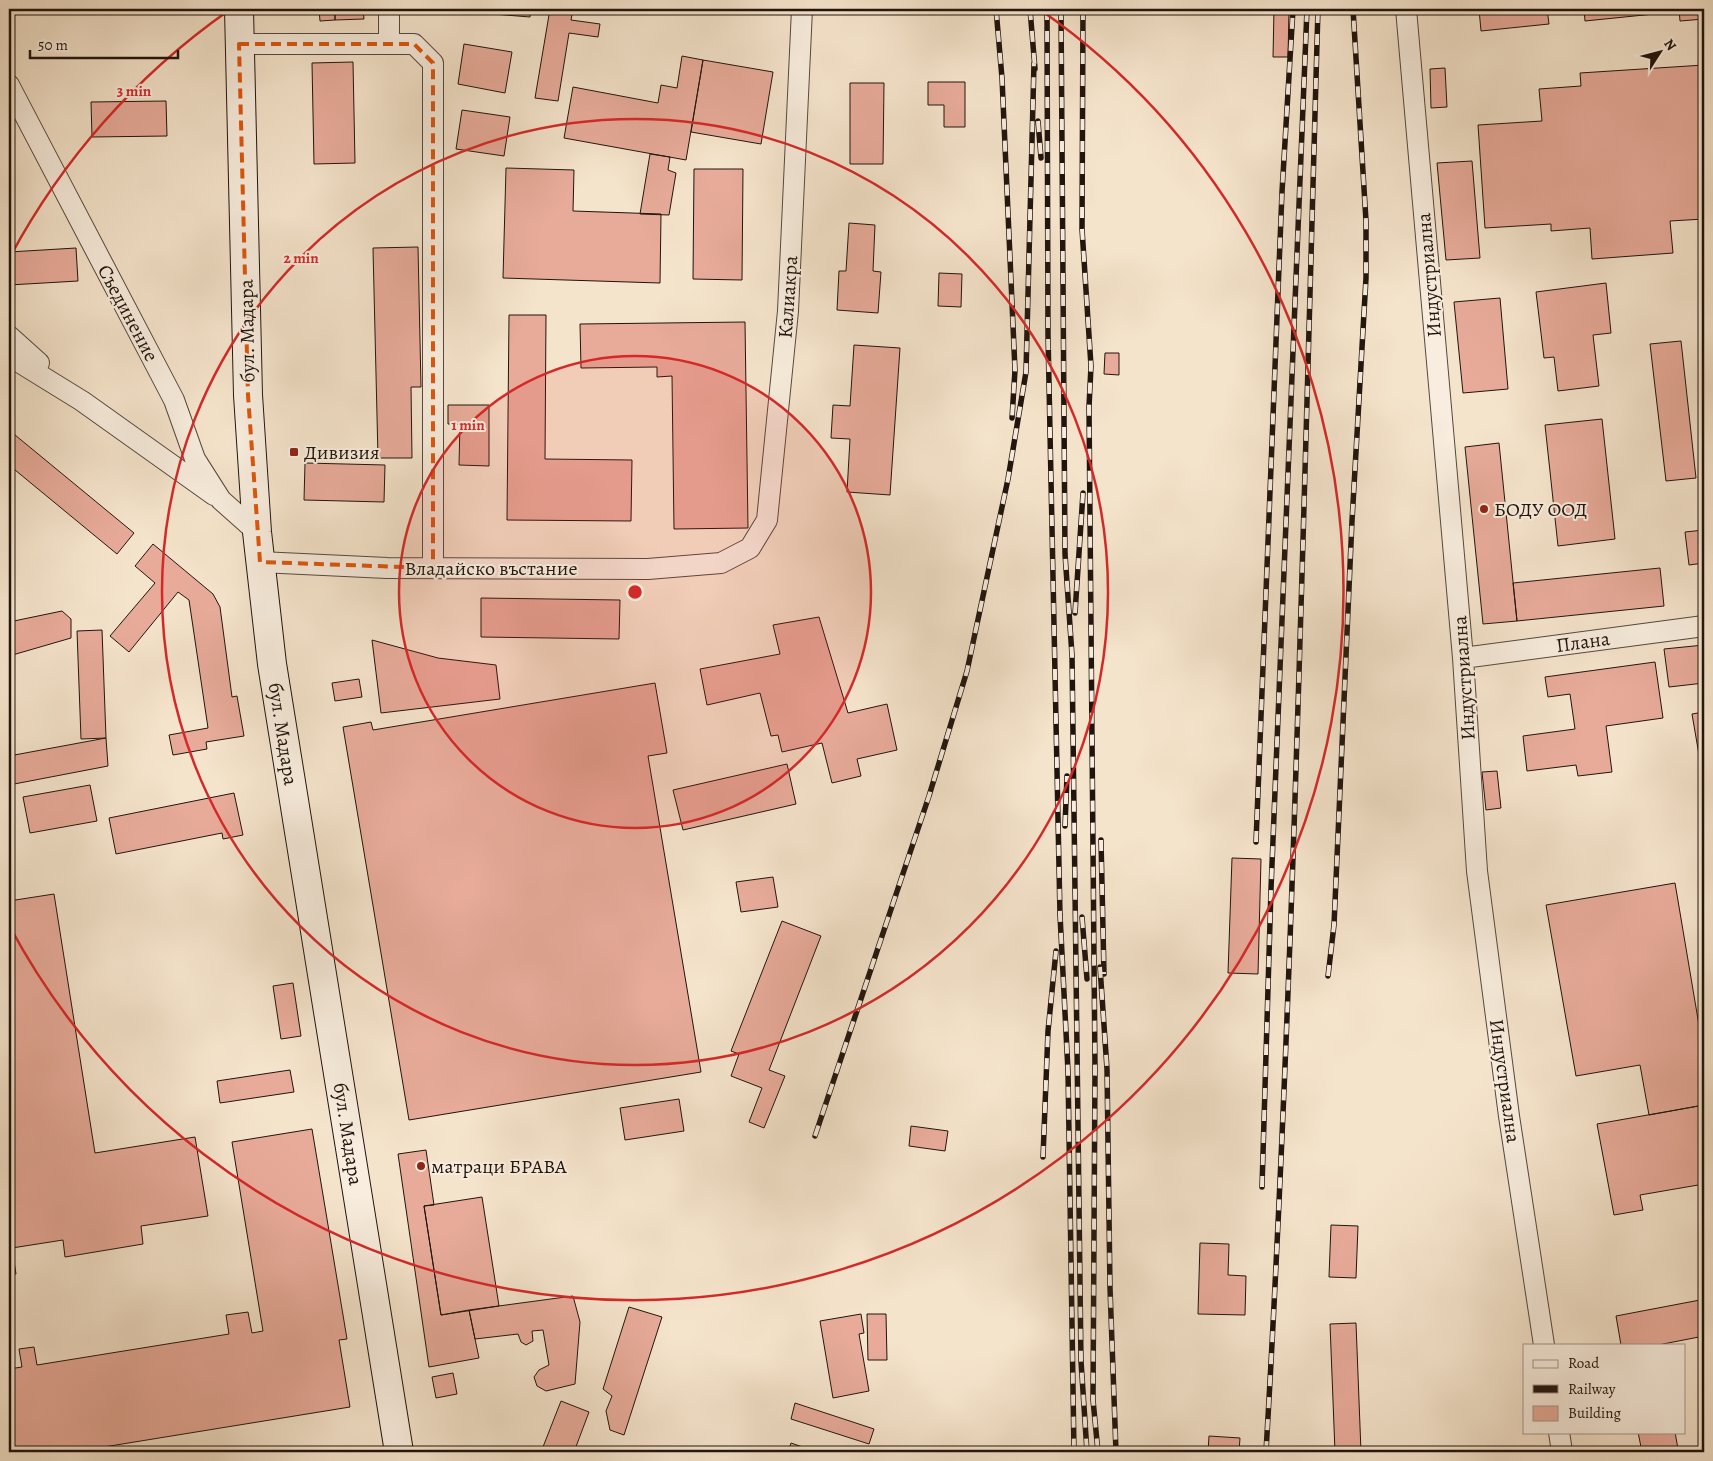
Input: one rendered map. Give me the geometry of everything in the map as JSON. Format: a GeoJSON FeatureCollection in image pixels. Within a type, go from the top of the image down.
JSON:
{"type":"FeatureCollection","features":[{"type":"Feature","properties":{"kind":"main road","name":"бул. Мадара"},"geometry":{"type":"LineString","coordinates":[[239,9],[248,394],[260,562],[272,664],[400,1452]]}},
{"type":"Feature","properties":{"kind":"street"},"geometry":{"type":"LineString","coordinates":[[388,9],[389,42]]}},
{"type":"Feature","properties":{"kind":"street","name":"Калиакра"},"geometry":{"type":"LineString","coordinates":[[721,563],[750,548],[767,520],[788,311],[802,9]]}},
{"type":"Feature","properties":{"kind":"street","name":"Индустриална"},"geometry":{"type":"LineString","coordinates":[[1406,9],[1463,658],[1477,871],[1509,1116],[1544,1344]]}},
{"type":"Feature","properties":{"kind":"street"},"geometry":{"type":"LineString","coordinates":[[239,44],[389,42],[414,44],[433,63],[433,568]]}},
{"type":"Feature","properties":{"kind":"street","name":"Съединение"},"geometry":{"type":"LineString","coordinates":[[9,85],[174,400],[195,459],[221,500],[257,532]]}},
{"type":"Feature","properties":{"kind":"street"},"geometry":{"type":"LineString","coordinates":[[9,336],[82,401]]}},
{"type":"Feature","properties":{"kind":"street"},"geometry":{"type":"LineString","coordinates":[[9,356],[82,401],[221,500]]}},
{"type":"Feature","properties":{"kind":"street","name":"Владайско въстание"},"geometry":{"type":"LineString","coordinates":[[260,562],[433,568],[648,569],[721,563]]}},
{"type":"Feature","properties":{"kind":"street","name":"Плана"},"geometry":{"type":"LineString","coordinates":[[1463,658],[1704,626]]}},
{"type":"Feature","properties":{"kind":"street"},"geometry":{"type":"LineString","coordinates":[[1559,1434],[1562,1452]]}},
{"type":"Feature","properties":{"kind":"highlighted area"},"geometry":{"type":"Polygon","coordinates":[[[239,44],[414,44],[433,63],[433,568],[260,562],[248,395],[239,44]]]}},
{"type":"Feature","properties":{"kind":"building"},"geometry":{"type":"Polygon","coordinates":[[[319,9],[335,9],[335,20],[320,21],[319,9]]]}},
{"type":"Feature","properties":{"kind":"building"},"geometry":{"type":"Polygon","coordinates":[[[335,9],[363,9],[364,19],[335,20],[335,9]]]}},
{"type":"Feature","properties":{"kind":"building"},"geometry":{"type":"Polygon","coordinates":[[[468,9],[531,9],[530,17],[468,12],[468,9]]]}},
{"type":"Feature","properties":{"kind":"building"},"geometry":{"type":"Polygon","coordinates":[[[550,9],[573,9],[571,20],[600,24],[598,37],[569,33],[558,101],[535,98],[550,9]]]}},
{"type":"Feature","properties":{"kind":"building"},"geometry":{"type":"Polygon","coordinates":[[[1274,9],[1289,9],[1288,57],[1273,57],[1274,9]]]}},
{"type":"Feature","properties":{"kind":"building"},"geometry":{"type":"Polygon","coordinates":[[[1479,9],[1547,9],[1549,24],[1481,31],[1479,9]]]}},
{"type":"Feature","properties":{"kind":"building"},"geometry":{"type":"Polygon","coordinates":[[[1584,9],[1654,9],[1654,14],[1585,21],[1584,9]]]}},
{"type":"Feature","properties":{"kind":"building"},"geometry":{"type":"Polygon","coordinates":[[[1679,9],[1704,9],[1704,19],[1680,21],[1679,9]]]}},
{"type":"Feature","properties":{"kind":"building"},"geometry":{"type":"Polygon","coordinates":[[[464,44],[512,52],[505,93],[458,84],[464,44]]]}},
{"type":"Feature","properties":{"kind":"building"},"geometry":{"type":"Polygon","coordinates":[[[682,56],[703,60],[686,160],[564,138],[573,87],[658,103],[661,85],[677,88],[682,56]]]}},
{"type":"Feature","properties":{"kind":"building"},"geometry":{"type":"Polygon","coordinates":[[[703,60],[773,72],[761,144],[691,132],[703,60]]]}},
{"type":"Feature","properties":{"kind":"building"},"geometry":{"type":"Polygon","coordinates":[[[353,62],[355,163],[314,164],[312,63],[353,62]]]}},
{"type":"Feature","properties":{"kind":"building"},"geometry":{"type":"Polygon","coordinates":[[[1704,65],[1704,219],[1670,221],[1673,253],[1592,259],[1590,228],[1551,231],[1551,224],[1485,228],[1478,125],[1542,121],[1539,89],[1581,86],[1580,73],[1704,65]]]}},
{"type":"Feature","properties":{"kind":"building"},"geometry":{"type":"Polygon","coordinates":[[[1445,68],[1447,107],[1431,108],[1430,69],[1445,68]]]}},
{"type":"Feature","properties":{"kind":"building"},"geometry":{"type":"Polygon","coordinates":[[[928,82],[965,82],[965,127],[944,127],[944,105],[928,105],[928,82]]]}},
{"type":"Feature","properties":{"kind":"building"},"geometry":{"type":"Polygon","coordinates":[[[850,83],[884,83],[883,164],[850,164],[850,83]]]}},
{"type":"Feature","properties":{"kind":"building"},"geometry":{"type":"Polygon","coordinates":[[[166,101],[167,136],[92,137],[91,102],[166,101]]]}},
{"type":"Feature","properties":{"kind":"building"},"geometry":{"type":"Polygon","coordinates":[[[462,110],[510,117],[504,156],[456,149],[462,110]]]}},
{"type":"Feature","properties":{"kind":"building"},"geometry":{"type":"Polygon","coordinates":[[[650,154],[670,157],[668,170],[676,173],[669,215],[640,214],[650,154]]]}},
{"type":"Feature","properties":{"kind":"building"},"geometry":{"type":"Polygon","coordinates":[[[1472,161],[1480,258],[1446,260],[1437,163],[1472,161]]]}},
{"type":"Feature","properties":{"kind":"building"},"geometry":{"type":"Polygon","coordinates":[[[506,168],[574,170],[573,211],[661,214],[660,283],[503,278],[506,168]]]}},
{"type":"Feature","properties":{"kind":"building"},"geometry":{"type":"Polygon","coordinates":[[[694,169],[743,169],[742,280],[693,279],[694,169]]]}},
{"type":"Feature","properties":{"kind":"building"},"geometry":{"type":"Polygon","coordinates":[[[849,223],[875,225],[873,271],[881,272],[878,313],[837,310],[839,271],[846,271],[849,223]]]}},
{"type":"Feature","properties":{"kind":"building"},"geometry":{"type":"Polygon","coordinates":[[[418,247],[421,387],[411,387],[412,458],[378,458],[373,248],[418,247]]]}},
{"type":"Feature","properties":{"kind":"building"},"geometry":{"type":"Polygon","coordinates":[[[76,248],[78,281],[9,285],[9,252],[76,248]]]}},
{"type":"Feature","properties":{"kind":"building"},"geometry":{"type":"Polygon","coordinates":[[[939,273],[962,274],[961,307],[938,306],[939,273]]]}},
{"type":"Feature","properties":{"kind":"building"},"geometry":{"type":"Polygon","coordinates":[[[1606,283],[1611,333],[1593,335],[1599,386],[1558,391],[1554,357],[1544,358],[1536,292],[1606,283]]]}},
{"type":"Feature","properties":{"kind":"building"},"geometry":{"type":"Polygon","coordinates":[[[1500,298],[1508,389],[1463,393],[1454,302],[1500,298]]]}},
{"type":"Feature","properties":{"kind":"building"},"geometry":{"type":"Polygon","coordinates":[[[509,315],[546,315],[545,459],[632,460],[631,521],[507,520],[509,315]]]}},
{"type":"Feature","properties":{"kind":"building"},"geometry":{"type":"Polygon","coordinates":[[[745,322],[748,528],[674,529],[672,376],[657,377],[657,367],[581,368],[580,324],[745,322]]]}},
{"type":"Feature","properties":{"kind":"building"},"geometry":{"type":"Polygon","coordinates":[[[1681,341],[1696,478],[1666,481],[1650,344],[1681,341]]]}},
{"type":"Feature","properties":{"kind":"building"},"geometry":{"type":"Polygon","coordinates":[[[854,345],[900,348],[890,495],[847,492],[850,439],[831,438],[833,405],[850,406],[854,345]]]}},
{"type":"Feature","properties":{"kind":"building"},"geometry":{"type":"Polygon","coordinates":[[[1105,353],[1119,353],[1119,375],[1104,374],[1105,353]]]}},
{"type":"Feature","properties":{"kind":"building"},"geometry":{"type":"Polygon","coordinates":[[[448,405],[489,405],[489,466],[459,465],[460,424],[448,424],[448,405]]]}},
{"type":"Feature","properties":{"kind":"building"},"geometry":{"type":"Polygon","coordinates":[[[1602,419],[1615,539],[1558,546],[1545,425],[1602,419]]]}},
{"type":"Feature","properties":{"kind":"building"},"geometry":{"type":"Polygon","coordinates":[[[9,430],[134,533],[117,554],[9,465],[9,430]]]}},
{"type":"Feature","properties":{"kind":"building"},"geometry":{"type":"Polygon","coordinates":[[[1499,443],[1517,621],[1483,624],[1465,447],[1499,443]]]}},
{"type":"Feature","properties":{"kind":"building"},"geometry":{"type":"Polygon","coordinates":[[[305,463],[385,465],[384,502],[304,500],[305,463]]]}},
{"type":"Feature","properties":{"kind":"building"},"geometry":{"type":"Polygon","coordinates":[[[1704,530],[1704,563],[1689,565],[1685,532],[1704,530]]]}},
{"type":"Feature","properties":{"kind":"building"},"geometry":{"type":"Polygon","coordinates":[[[153,544],[213,594],[220,607],[232,697],[237,696],[244,736],[206,742],[207,749],[173,755],[169,735],[208,728],[189,600],[178,592],[129,652],[110,636],[155,583],[135,566],[153,544]]]}},
{"type":"Feature","properties":{"kind":"building"},"geometry":{"type":"Polygon","coordinates":[[[1660,568],[1664,606],[1517,621],[1513,583],[1660,568]]]}},
{"type":"Feature","properties":{"kind":"building"},"geometry":{"type":"Polygon","coordinates":[[[481,598],[620,600],[619,639],[481,637],[481,598]]]}},
{"type":"Feature","properties":{"kind":"building"},"geometry":{"type":"Polygon","coordinates":[[[62,611],[71,619],[71,638],[9,656],[9,622],[62,611]]]}},
{"type":"Feature","properties":{"kind":"building"},"geometry":{"type":"Polygon","coordinates":[[[819,617],[848,713],[887,704],[897,750],[857,759],[861,776],[832,783],[822,743],[782,752],[778,735],[771,736],[760,693],[707,705],[700,669],[780,654],[773,625],[819,617]]]}},
{"type":"Feature","properties":{"kind":"building"},"geometry":{"type":"Polygon","coordinates":[[[102,630],[106,738],[81,739],[77,631],[102,630]]]}},
{"type":"Feature","properties":{"kind":"building"},"geometry":{"type":"Polygon","coordinates":[[[372,640],[438,658],[496,665],[500,699],[381,713],[372,640]]]}},
{"type":"Feature","properties":{"kind":"building"},"geometry":{"type":"Polygon","coordinates":[[[1704,645],[1704,683],[1669,687],[1664,649],[1704,645]]]}},
{"type":"Feature","properties":{"kind":"building"},"geometry":{"type":"Polygon","coordinates":[[[1655,662],[1663,718],[1606,726],[1612,772],[1578,776],[1576,765],[1527,771],[1523,736],[1575,729],[1570,694],[1548,697],[1545,677],[1655,662]]]}},
{"type":"Feature","properties":{"kind":"building"},"geometry":{"type":"Polygon","coordinates":[[[359,679],[362,697],[335,701],[332,683],[359,679]]]}},
{"type":"Feature","properties":{"kind":"building"},"geometry":{"type":"Polygon","coordinates":[[[655,683],[667,753],[648,756],[701,1072],[409,1120],[343,727],[371,722],[373,730],[655,683]]]}},
{"type":"Feature","properties":{"kind":"building"},"geometry":{"type":"Polygon","coordinates":[[[1704,712],[1704,784],[1692,714],[1704,712]]]}},
{"type":"Feature","properties":{"kind":"building"},"geometry":{"type":"Polygon","coordinates":[[[106,738],[108,766],[9,785],[9,756],[106,738]]]}},
{"type":"Feature","properties":{"kind":"building"},"geometry":{"type":"Polygon","coordinates":[[[787,764],[796,804],[683,830],[673,790],[787,764]]]}},
{"type":"Feature","properties":{"kind":"building"},"geometry":{"type":"Polygon","coordinates":[[[1497,771],[1501,808],[1486,810],[1482,772],[1497,771]]]}},
{"type":"Feature","properties":{"kind":"building"},"geometry":{"type":"Polygon","coordinates":[[[90,785],[97,821],[30,833],[23,797],[90,785]]]}},
{"type":"Feature","properties":{"kind":"building"},"geometry":{"type":"Polygon","coordinates":[[[234,793],[243,835],[223,839],[222,833],[116,854],[109,818],[234,793]]]}},
{"type":"Feature","properties":{"kind":"building"},"geometry":{"type":"Polygon","coordinates":[[[1232,858],[1261,859],[1258,974],[1228,973],[1232,858]]]}},
{"type":"Feature","properties":{"kind":"building"},"geometry":{"type":"Polygon","coordinates":[[[773,877],[778,907],[741,912],[736,882],[773,877]]]}},
{"type":"Feature","properties":{"kind":"building"},"geometry":{"type":"Polygon","coordinates":[[[1675,883],[1702,1043],[1704,1043],[1704,1105],[1649,1115],[1640,1065],[1576,1076],[1546,905],[1675,883]]]}},
{"type":"Feature","properties":{"kind":"building"},"geometry":{"type":"Polygon","coordinates":[[[54,894],[95,1153],[195,1137],[208,1216],[141,1226],[143,1244],[65,1257],[63,1240],[12,1248],[16,1274],[9,1275],[9,901],[54,894]]]}},
{"type":"Feature","properties":{"kind":"building"},"geometry":{"type":"Polygon","coordinates":[[[782,921],[821,936],[769,1070],[785,1076],[764,1128],[749,1122],[762,1088],[731,1076],[739,1054],[731,1051],[782,921]]]}},
{"type":"Feature","properties":{"kind":"building"},"geometry":{"type":"Polygon","coordinates":[[[293,983],[301,1036],[281,1039],[273,986],[293,983]]]}},
{"type":"Feature","properties":{"kind":"building"},"geometry":{"type":"Polygon","coordinates":[[[290,1070],[294,1092],[220,1103],[217,1081],[290,1070]]]}},
{"type":"Feature","properties":{"kind":"building"},"geometry":{"type":"Polygon","coordinates":[[[679,1099],[684,1131],[625,1140],[620,1108],[679,1099]]]}},
{"type":"Feature","properties":{"kind":"building"},"geometry":{"type":"Polygon","coordinates":[[[1704,1105],[1704,1184],[1640,1195],[1643,1210],[1614,1215],[1597,1124],[1704,1105]]]}},
{"type":"Feature","properties":{"kind":"building"},"geometry":{"type":"Polygon","coordinates":[[[911,1126],[948,1131],[945,1151],[909,1146],[911,1126]]]}},
{"type":"Feature","properties":{"kind":"building"},"geometry":{"type":"Polygon","coordinates":[[[312,1129],[347,1339],[339,1340],[350,1407],[73,1452],[9,1452],[9,1369],[22,1367],[19,1349],[34,1347],[37,1365],[229,1334],[226,1315],[248,1312],[252,1333],[263,1331],[232,1142],[312,1129]]]}},
{"type":"Feature","properties":{"kind":"building"},"geometry":{"type":"Polygon","coordinates":[[[426,1150],[434,1205],[424,1206],[441,1315],[469,1310],[479,1358],[429,1367],[398,1154],[426,1150]]]}},
{"type":"Feature","properties":{"kind":"building"},"geometry":{"type":"Polygon","coordinates":[[[482,1197],[499,1306],[441,1315],[424,1206],[482,1197]]]}},
{"type":"Feature","properties":{"kind":"building"},"geometry":{"type":"Polygon","coordinates":[[[1331,1225],[1358,1226],[1356,1278],[1329,1277],[1331,1225]]]}},
{"type":"Feature","properties":{"kind":"building"},"geometry":{"type":"Polygon","coordinates":[[[1200,1243],[1229,1244],[1228,1275],[1246,1276],[1245,1315],[1198,1314],[1200,1243]]]}},
{"type":"Feature","properties":{"kind":"building"},"geometry":{"type":"Polygon","coordinates":[[[573,1296],[580,1322],[575,1384],[546,1391],[537,1386],[534,1377],[539,1370],[549,1365],[543,1330],[532,1331],[533,1341],[526,1345],[521,1342],[518,1334],[475,1339],[469,1310],[573,1296]]]}},
{"type":"Feature","properties":{"kind":"building"},"geometry":{"type":"Polygon","coordinates":[[[1700,1300],[1704,1336],[1663,1344],[1621,1344],[1616,1316],[1700,1300]]]}},
{"type":"Feature","properties":{"kind":"building"},"geometry":{"type":"Polygon","coordinates":[[[629,1307],[662,1317],[624,1435],[610,1430],[606,1411],[612,1396],[603,1389],[629,1307]]]}},
{"type":"Feature","properties":{"kind":"building"},"geometry":{"type":"Polygon","coordinates":[[[861,1314],[864,1333],[859,1334],[869,1391],[833,1398],[820,1321],[861,1314]]]}},
{"type":"Feature","properties":{"kind":"building"},"geometry":{"type":"Polygon","coordinates":[[[867,1314],[886,1314],[887,1360],[868,1360],[867,1314]]]}},
{"type":"Feature","properties":{"kind":"building"},"geometry":{"type":"Polygon","coordinates":[[[1356,1323],[1361,1452],[1335,1452],[1330,1324],[1356,1323]]]}},
{"type":"Feature","properties":{"kind":"building"},"geometry":{"type":"Polygon","coordinates":[[[453,1373],[457,1394],[436,1398],[432,1377],[453,1373]]]}},
{"type":"Feature","properties":{"kind":"building"},"geometry":{"type":"Polygon","coordinates":[[[561,1401],[589,1412],[574,1452],[541,1452],[561,1401]]]}},
{"type":"Feature","properties":{"kind":"building"},"geometry":{"type":"Polygon","coordinates":[[[795,1403],[874,1429],[869,1444],[791,1419],[795,1403]]]}},
{"type":"Feature","properties":{"kind":"building"},"geometry":{"type":"Polygon","coordinates":[[[1638,1434],[1675,1434],[1678,1449],[1642,1452],[1638,1434]]]}},
{"type":"Feature","properties":{"kind":"building"},"geometry":{"type":"Polygon","coordinates":[[[1209,1436],[1240,1438],[1239,1452],[1208,1452],[1209,1436]]]}},
{"type":"Feature","properties":{"kind":"building"},"geometry":{"type":"Polygon","coordinates":[[[791,1443],[817,1452],[788,1452],[791,1443]]]}},
{"type":"Feature","properties":{"kind":"railway"},"geometry":{"type":"LineString","coordinates":[[996,9],[1002,78],[1015,370],[1012,418]]}},
{"type":"Feature","properties":{"kind":"railway"},"geometry":{"type":"LineString","coordinates":[[1030,9],[1035,69]]}},
{"type":"Feature","properties":{"kind":"railway"},"geometry":{"type":"LineString","coordinates":[[1047,9],[1048,335],[1060,915],[1068,1071],[1074,1452]]}},
{"type":"Feature","properties":{"kind":"railway"},"geometry":{"type":"LineString","coordinates":[[1061,9],[1065,554],[1072,655],[1081,1361],[1087,1452]]}},
{"type":"Feature","properties":{"kind":"railway"},"geometry":{"type":"LineString","coordinates":[[1083,9],[1082,229],[1091,366],[1089,407],[1095,1069],[1093,1400],[1098,1452]]}},
{"type":"Feature","properties":{"kind":"railway"},"geometry":{"type":"LineString","coordinates":[[1256,842],[1282,192],[1293,9]]}},
{"type":"Feature","properties":{"kind":"railway"},"geometry":{"type":"LineString","coordinates":[[1262,1187],[1271,889],[1307,9]]}},
{"type":"Feature","properties":{"kind":"railway"},"geometry":{"type":"LineString","coordinates":[[1266,1452],[1276,1272],[1291,911],[1318,9]]}},
{"type":"Feature","properties":{"kind":"railway"},"geometry":{"type":"LineString","coordinates":[[1328,976],[1334,925],[1352,521],[1366,278],[1366,221],[1353,9]]}},
{"type":"Feature","properties":{"kind":"railway"},"geometry":{"type":"LineString","coordinates":[[815,1136],[929,796],[967,671],[1008,479],[1026,372],[1034,63]]}},
{"type":"Feature","properties":{"kind":"railway"},"geometry":{"type":"LineString","coordinates":[[1038,121],[1041,158]]}},
{"type":"Feature","properties":{"kind":"railway"},"geometry":{"type":"LineString","coordinates":[[1075,613],[1083,493]]}},
{"type":"Feature","properties":{"kind":"railway"},"geometry":{"type":"LineString","coordinates":[[1065,826],[1067,776]]}},
{"type":"Feature","properties":{"kind":"railway"},"geometry":{"type":"LineString","coordinates":[[1101,840],[1104,974]]}},
{"type":"Feature","properties":{"kind":"railway"},"geometry":{"type":"LineString","coordinates":[[1082,917],[1087,979]]}},
{"type":"Feature","properties":{"kind":"railway"},"geometry":{"type":"LineString","coordinates":[[1043,1157],[1048,1031],[1056,951]]}},
{"type":"Feature","properties":{"kind":"railway"},"geometry":{"type":"LineString","coordinates":[[1100,967],[1107,1069],[1110,1288],[1116,1452]]}},
{"type":"Feature","properties":{"kind":"place","name":"Дивизия"},"geometry":{"type":"Point","coordinates":[294,452]}},
{"type":"Feature","properties":{"kind":"place","name":"БОДУ ООД"},"geometry":{"type":"Point","coordinates":[1484,509]}},
{"type":"Feature","properties":{"kind":"place","name":"матраци БРАВА"},"geometry":{"type":"Point","coordinates":[421,1166]}}]}
